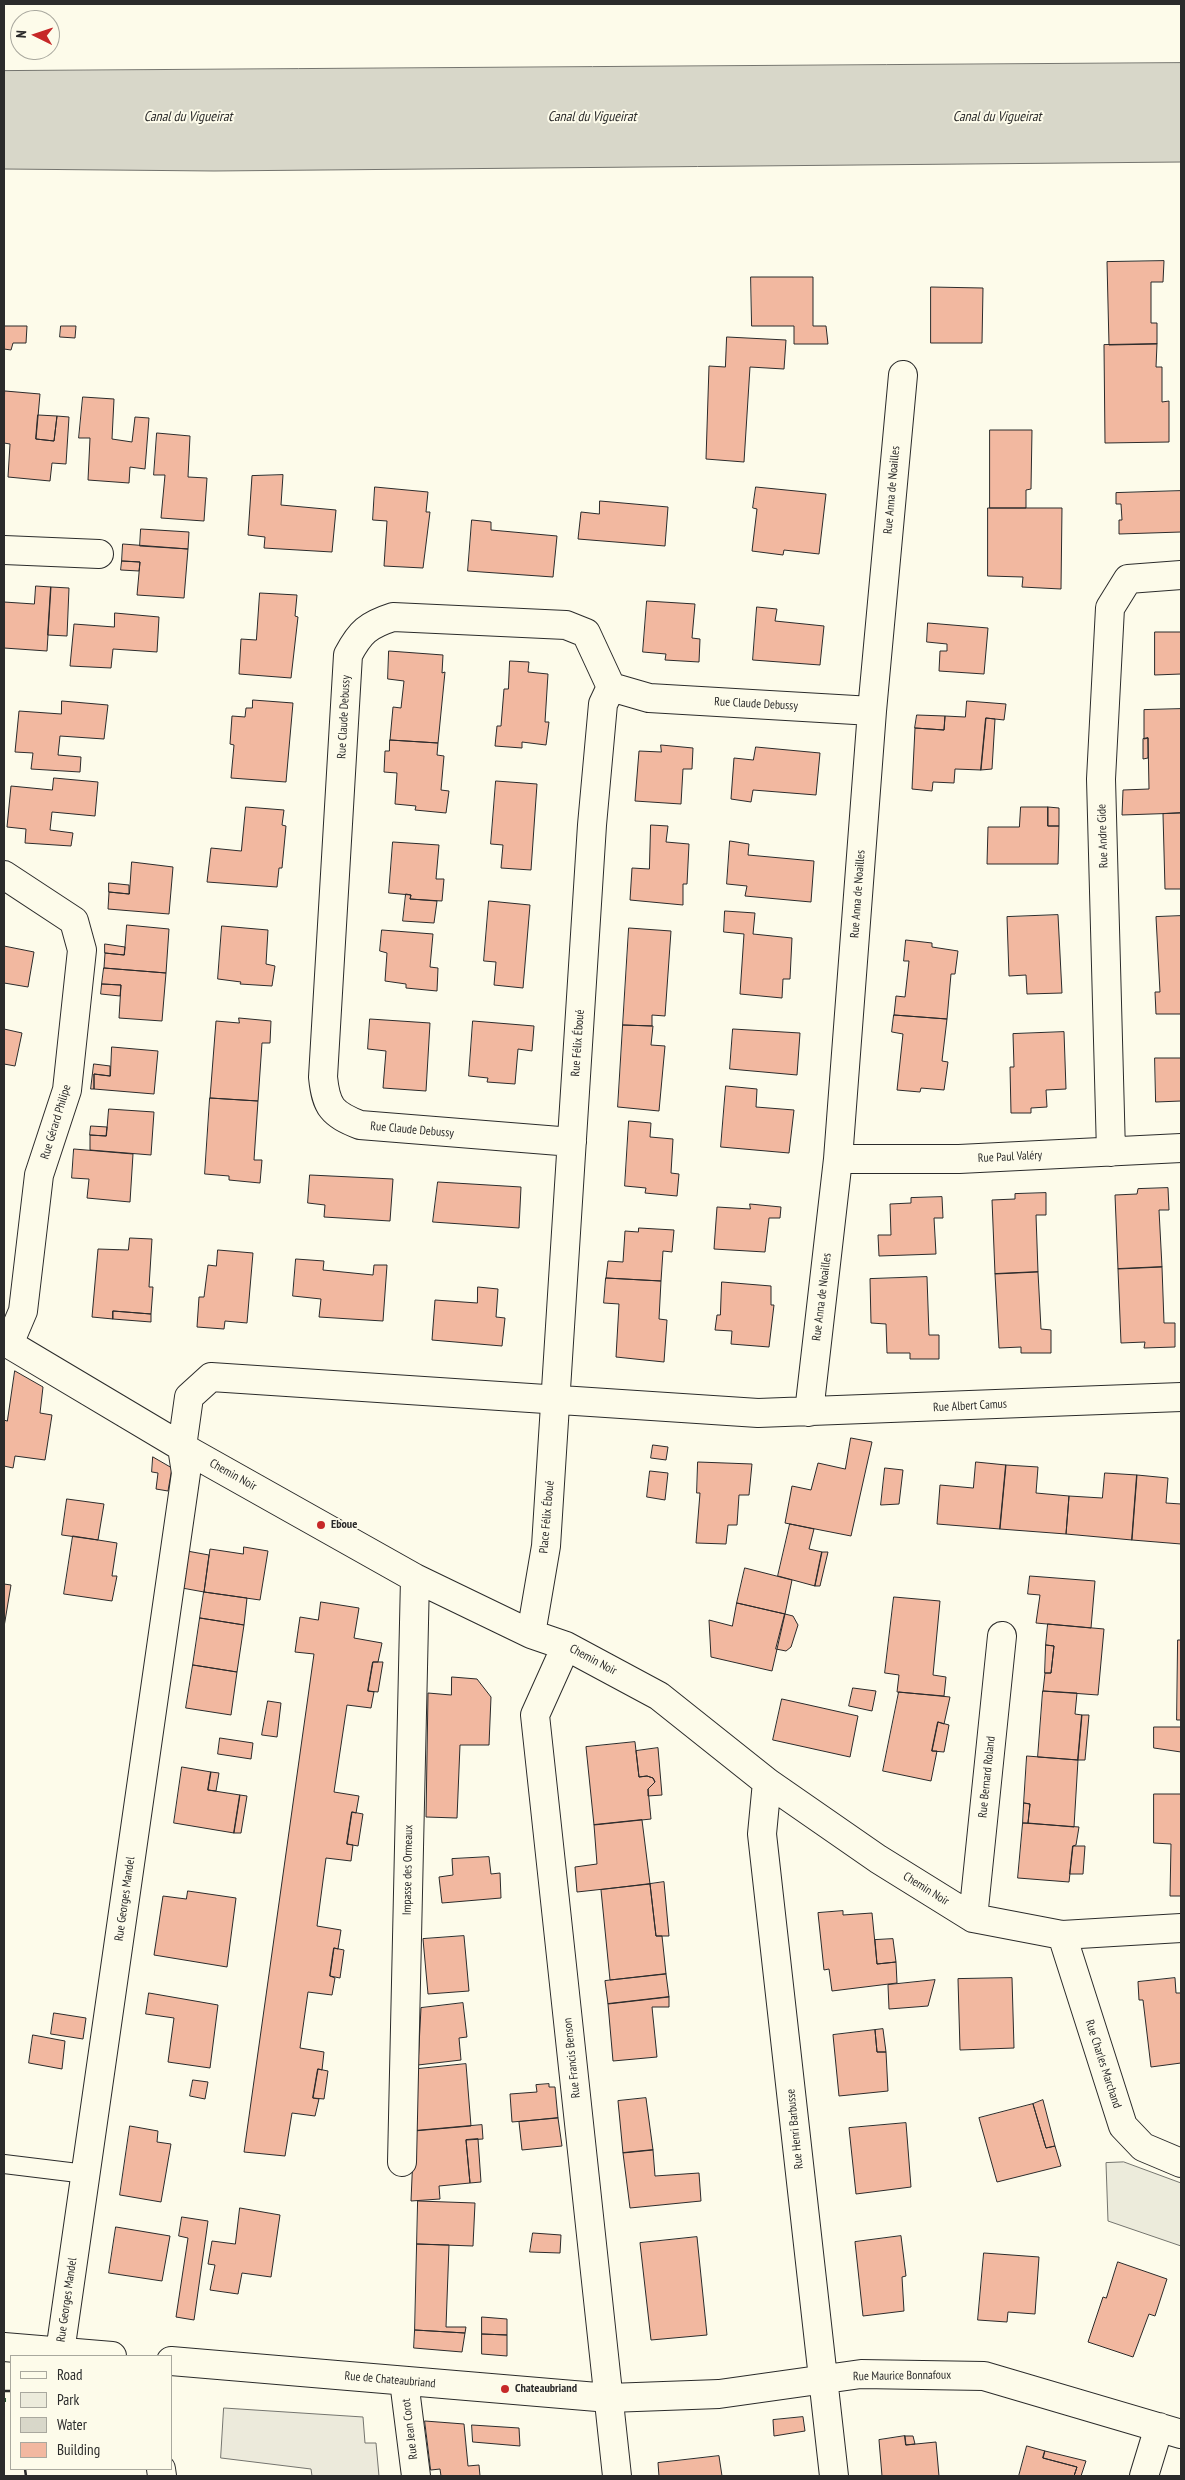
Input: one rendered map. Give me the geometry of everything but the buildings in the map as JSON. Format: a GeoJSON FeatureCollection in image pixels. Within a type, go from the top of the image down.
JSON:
{"type":"FeatureCollection","features":[{"type":"Feature","properties":{"kind":"street","name":"Rue Anna de Noailles"},"geometry":{"type":"LineString","coordinates":[[809,1412],[838,1159],[872,711],[903,375]]}},
{"type":"Feature","properties":{"kind":"street"},"geometry":{"type":"LineString","coordinates":[[4,550],[99,554]]}},
{"type":"Feature","properties":{"kind":"street","name":"Rue Andre Gide"},"geometry":{"type":"LineString","coordinates":[[1111,1152],[1101,779],[1110,608],[1128,579],[1181,575]]}},
{"type":"Feature","properties":{"kind":"street","name":"Rue Claude Debussy"},"geometry":{"type":"LineString","coordinates":[[572,1142],[360,1125],[339,1117],[326,1099],[323,1077],[348,655],[356,638],[372,624],[393,617],[566,625],[586,633],[611,687],[649,698],[872,711]]}},
{"type":"Feature","properties":{"kind":"street","name":"Rue Félix Éboué"},"geometry":{"type":"LineString","coordinates":[[556,1400],[592,825],[603,704],[611,687]]}},
{"type":"Feature","properties":{"kind":"street","name":"Rue Gérard Philipe"},"geometry":{"type":"LineString","coordinates":[[4,875],[74,921],[82,950],[67,1090],[39,1175],[22,1310],[6,1342]]}},
{"type":"Feature","properties":{"kind":"street","name":"Rue Paul Valéry"},"geometry":{"type":"LineString","coordinates":[[838,1159],[959,1159],[1181,1148]]}},
{"type":"Feature","properties":{"kind":"street","name":"Chemin Noir"},"geometry":{"type":"LineString","coordinates":[[6,1342],[182,1447],[415,1578],[531,1634],[566,1646],[659,1696],[767,1782],[878,1859],[973,1918],[1062,1935],[1181,1928]]}},
{"type":"Feature","properties":{"kind":"street","name":"Rue Georges Mandel"},"geometry":{"type":"LineString","coordinates":[[60,2352],[186,1473],[182,1447],[190,1397],[212,1377],[556,1400]]}},
{"type":"Feature","properties":{"kind":"street","name":"Rue Albert Camus"},"geometry":{"type":"LineString","coordinates":[[556,1400],[758,1413],[1181,1397]]}},
{"type":"Feature","properties":{"kind":"street","name":"Place Félix Éboué"},"geometry":{"type":"LineString","coordinates":[[531,1634],[546,1546],[556,1400]]}},
{"type":"Feature","properties":{"kind":"street","name":"Impasse des Ormeaux"},"geometry":{"type":"LineString","coordinates":[[402,2162],[415,1578]]}},
{"type":"Feature","properties":{"kind":"street","name":"Rue Bernard Roland"},"geometry":{"type":"LineString","coordinates":[[973,1918],[1002,1636]]}},
{"type":"Feature","properties":{"kind":"street","name":"Rue Francis Benson"},"geometry":{"type":"LineString","coordinates":[[566,1646],[535,1715],[617,2476]]}},
{"type":"Feature","properties":{"kind":"street","name":"Rue Henri Barbusse"},"geometry":{"type":"LineString","coordinates":[[767,1782],[762,1834],[834,2476]]}},
{"type":"Feature","properties":{"kind":"street","name":"Rue Charles Marchand"},"geometry":{"type":"LineString","coordinates":[[1062,1935],[1123,2126],[1143,2146],[1181,2163]]}},
{"type":"Feature","properties":{"kind":"street"},"geometry":{"type":"LineString","coordinates":[[4,2347],[99,2355]]}},
{"type":"Feature","properties":{"kind":"street","name":"Rue de Chateaubriand"},"geometry":{"type":"LineString","coordinates":[[172,2361],[609,2398]]}},
{"type":"Feature","properties":{"kind":"street","name":"Rue Maurice Bonnafoux"},"geometry":{"type":"LineString","coordinates":[[609,2398],[719,2394],[861,2374],[984,2376],[1170,2430],[1144,2476]]}},
{"type":"Feature","properties":{"kind":"street","name":"Rue Jean Corot"},"geometry":{"type":"LineString","coordinates":[[404,2381],[415,2464]]}},
{"type":"Feature","properties":{"kind":"lane"},"geometry":{"type":"LineString","coordinates":[[4,2164],[86,2174]]}},
{"type":"Feature","properties":{"kind":"green space"},"geometry":{"type":"Polygon","coordinates":[[[1124,2162],[1181,2183],[1181,2246],[1108,2221],[1106,2163],[1124,2162]]]}},
{"type":"Feature","properties":{"kind":"shaded area"},"geometry":{"type":"Polygon","coordinates":[[[224,2408],[363,2417],[365,2443],[376,2443],[379,2476],[312,2476],[311,2469],[221,2458],[224,2408]]]}},
{"type":"Feature","properties":{"kind":"water","name":"Canal du Vigueirat"},"geometry":{"type":"Polygon","coordinates":[[[1181,63],[1181,162],[214,171],[4,169],[4,71],[1181,63]]]}},
{"type":"Feature","properties":{"kind":"wall"},"geometry":{"type":"LineString","coordinates":[[4,2391],[10,2391]]}},
{"type":"Feature","properties":{"kind":"wall"},"geometry":{"type":"LineString","coordinates":[[25,2470],[26,2476]]}},
{"type":"Feature","properties":{"kind":"place","name":"Eboue"},"geometry":{"type":"Point","coordinates":[321,1525]}},
{"type":"Feature","properties":{"kind":"place","name":"Chateaubriand"},"geometry":{"type":"Point","coordinates":[505,2389]}}]}
